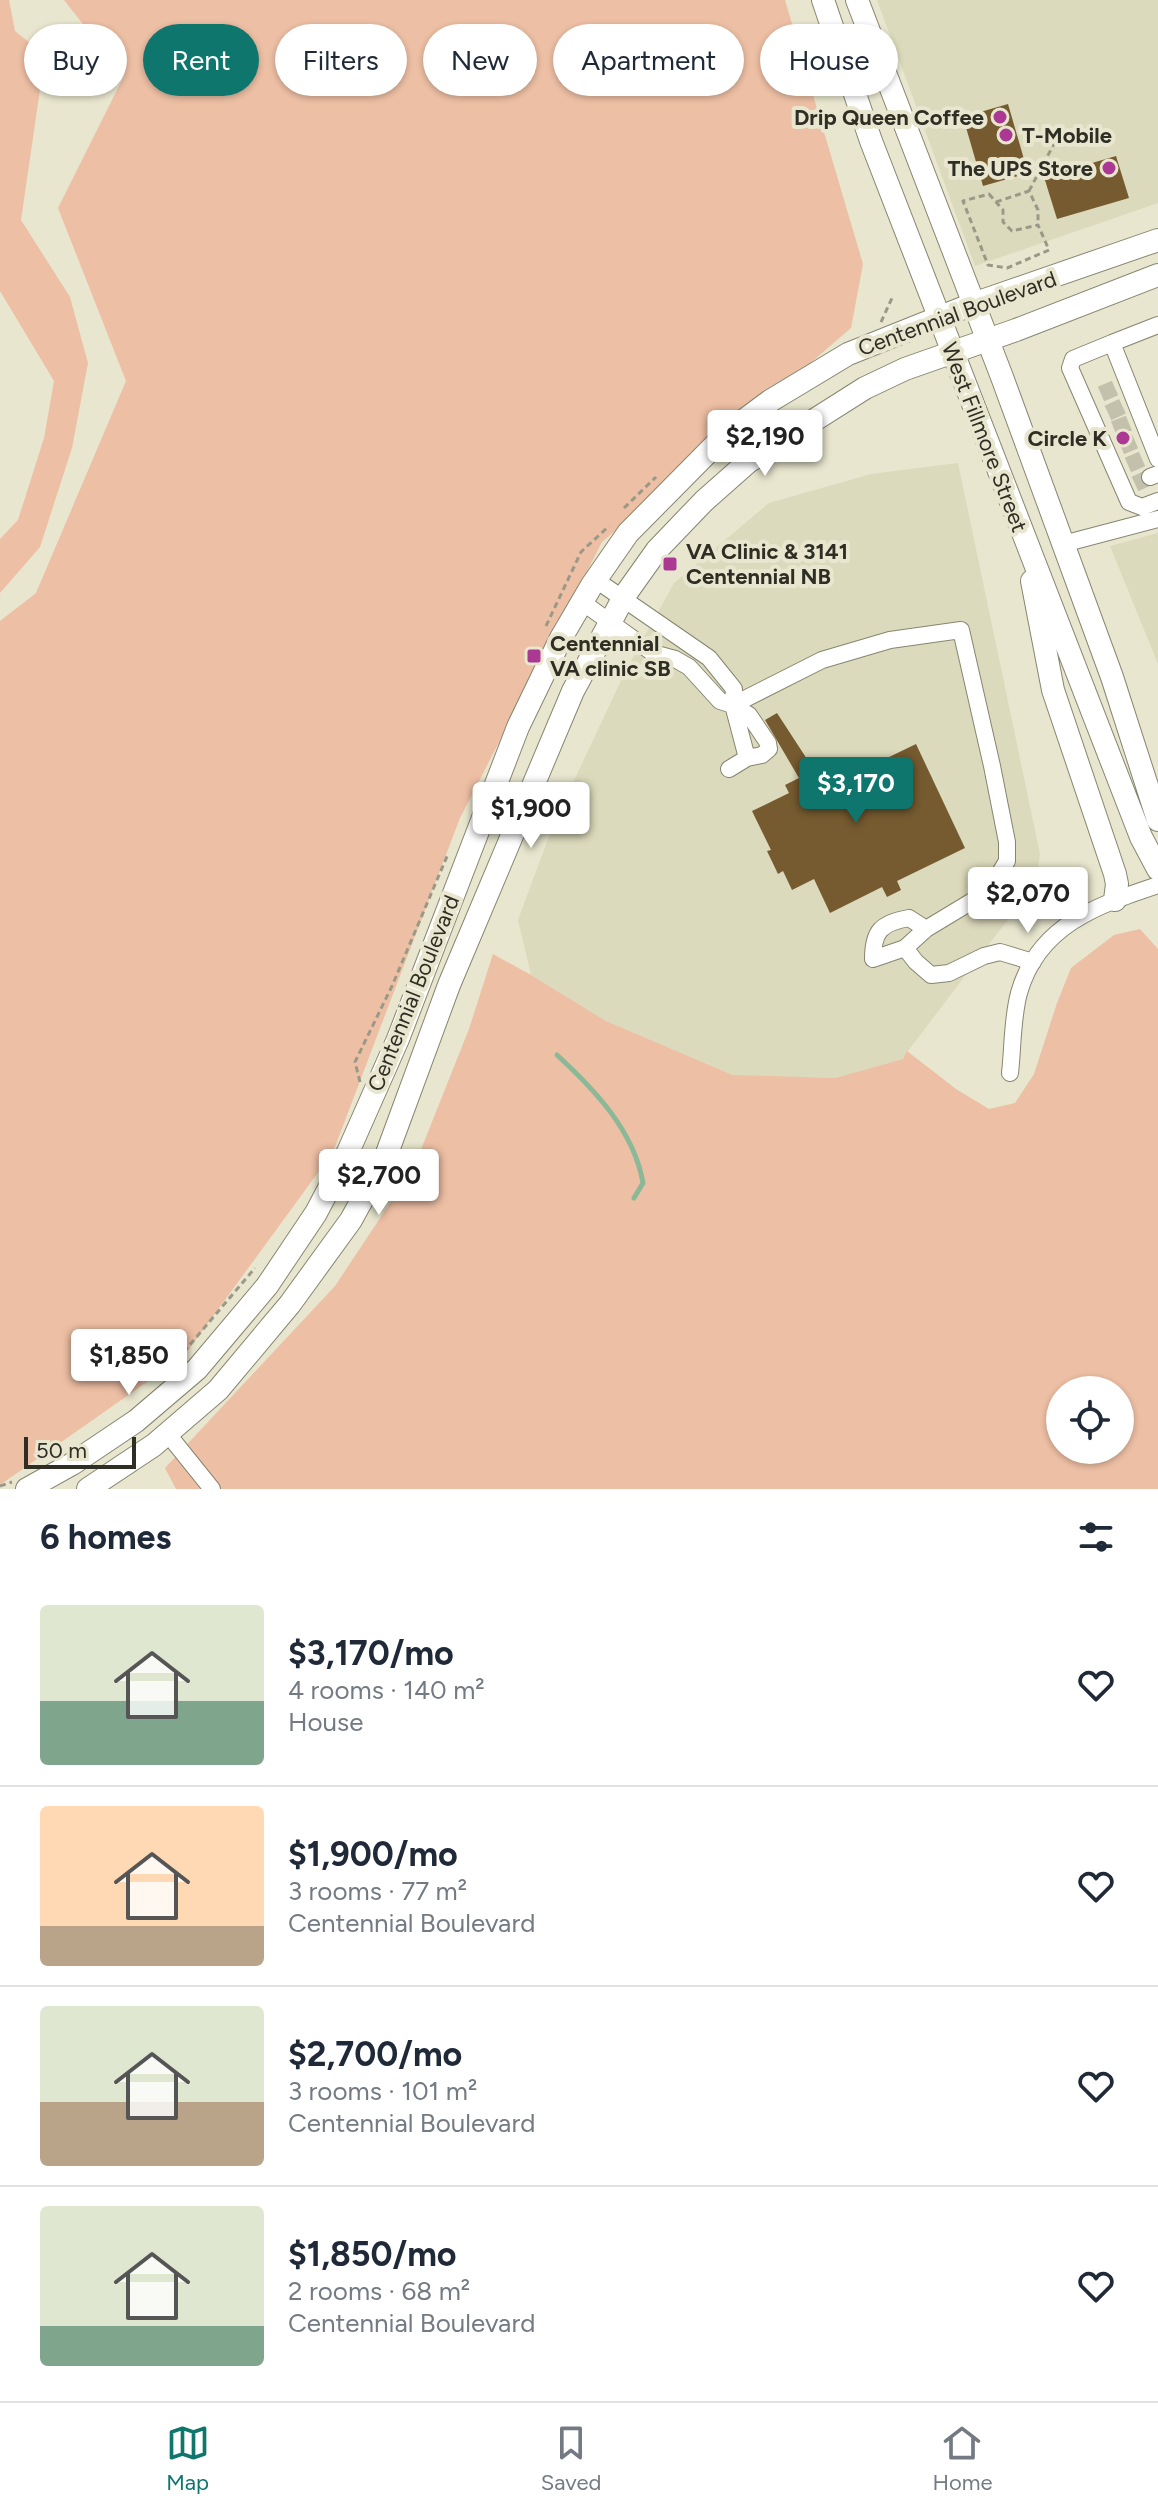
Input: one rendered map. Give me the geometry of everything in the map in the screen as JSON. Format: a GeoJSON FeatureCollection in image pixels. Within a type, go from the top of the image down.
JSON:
{"type":"FeatureCollection","features":[{"type":"Feature","properties":{"kind":"main road","name":"West Fillmore Street"},"geometry":{"type":"LineString","coordinates":[[823,0],[871,141],[953,354],[1141,837],[1158,869]]}},
{"type":"Feature","properties":{"kind":"main road","name":"West Fillmore Street"},"geometry":{"type":"LineString","coordinates":[[857,0],[1063,544],[1116,690],[1158,820]]}},
{"type":"Feature","properties":{"kind":"main road","name":"Centennial Boulevard"},"geometry":{"type":"LineString","coordinates":[[27,1489],[72,1464],[136,1421],[197,1369],[267,1286],[316,1213],[348,1152],[398,1039],[518,727],[561,638],[628,533],[727,433],[770,401],[848,354],[973,304],[1158,240]]}},
{"type":"Feature","properties":{"kind":"main road","name":"Centennial Boulevard"},"geometry":{"type":"LineString","coordinates":[[88,1489],[154,1445],[218,1390],[290,1304],[351,1220],[386,1156],[449,985],[573,691],[623,600],[657,550],[704,501],[748,462],[865,388],[905,369],[953,354],[1158,275]]}},
{"type":"Feature","properties":{"kind":"main road"},"geometry":{"type":"LineString","coordinates":[[1024,537],[1039,630],[1053,690],[1115,874],[1115,900]]}},
{"type":"Feature","properties":{"kind":"main road"},"geometry":{"type":"LineString","coordinates":[[398,1039],[425,1048]]}},
{"type":"Feature","properties":{"kind":"street"},"geometry":{"type":"LineString","coordinates":[[1084,401],[1070,368],[1073,359],[1158,325]]}},
{"type":"Feature","properties":{"kind":"street"},"geometry":{"type":"LineString","coordinates":[[1112,343],[1114,410],[1128,444],[1140,461],[1141,481],[1129,502],[1142,507],[1158,501]]}},
{"type":"Feature","properties":{"kind":"street"},"geometry":{"type":"LineString","coordinates":[[1084,401],[1115,389]]}},
{"type":"Feature","properties":{"kind":"street"},"geometry":{"type":"LineString","coordinates":[[1084,401],[1114,410],[1128,444],[1140,461]]}},
{"type":"Feature","properties":{"kind":"street"},"geometry":{"type":"LineString","coordinates":[[1063,544],[1158,519]]}},
{"type":"Feature","properties":{"kind":"street"},"geometry":{"type":"LineString","coordinates":[[596,580],[709,658],[734,689],[733,705],[747,758]]}},
{"type":"Feature","properties":{"kind":"street"},"geometry":{"type":"LineString","coordinates":[[582,602],[653,653],[689,667],[720,701],[749,715],[769,749],[729,769]]}},
{"type":"Feature","properties":{"kind":"street"},"geometry":{"type":"LineString","coordinates":[[733,705],[822,660],[890,640],[961,630],[992,766],[1007,842],[1007,861],[995,881],[979,897],[926,929],[905,948],[873,959],[873,940],[877,931],[909,918],[926,929]]}},
{"type":"Feature","properties":{"kind":"street"},"geometry":{"type":"LineString","coordinates":[[1010,1073],[1020,990],[1033,962],[1047,944],[1082,914],[1158,885]]}},
{"type":"Feature","properties":{"kind":"street"},"geometry":{"type":"LineString","coordinates":[[905,948],[931,975],[949,973],[1000,952],[1033,962]]}},
{"type":"Feature","properties":{"kind":"street"},"geometry":{"type":"LineString","coordinates":[[167,1433],[212,1489]]}},
{"type":"Feature","properties":{"kind":"path"},"geometry":{"type":"LineString","coordinates":[[996,202],[1029,191],[1055,142]]}},
{"type":"Feature","properties":{"kind":"path"},"geometry":{"type":"LineString","coordinates":[[1029,191],[1038,210],[1038,225],[1049,250],[1007,268],[988,265],[963,201],[989,194],[1003,210],[1003,222],[1012,231],[1038,225]]}},
{"type":"Feature","properties":{"kind":"shaded area"},"geometry":{"type":"Polygon","coordinates":[[[0,0],[9,0],[15,31],[24,38],[24,96],[39,96],[21,220],[70,297],[88,363],[72,448],[40,547],[0,593],[0,539],[18,520],[44,438],[54,381],[0,291],[0,0]]]}},
{"type":"Feature","properties":{"kind":"shaded area"},"geometry":{"type":"Polygon","coordinates":[[[64,0],[785,0],[792,24],[760,24],[760,96],[813,96],[863,264],[851,328],[602,542],[460,818],[333,1152],[184,1356],[0,1485],[0,621],[36,593],[126,381],[58,208],[114,96],[127,96],[127,24],[83,24],[64,0]]]}},
{"type":"Feature","properties":{"kind":"shaded area"},"geometry":{"type":"Polygon","coordinates":[[[877,0],[1158,0],[1158,203],[975,266],[898,57],[898,24],[886,24],[877,0]]]}},
{"type":"Feature","properties":{"kind":"shaded area"},"geometry":{"type":"Polygon","coordinates":[[[958,463],[1040,854],[1037,875],[1025,897],[904,1059],[835,1078],[736,1076],[606,1021],[531,975],[518,920],[554,823],[627,668],[674,583],[769,503],[871,474],[958,463]]]}},
{"type":"Feature","properties":{"kind":"shaded area"},"geometry":{"type":"Polygon","coordinates":[[[1158,533],[1158,664],[1110,546],[1158,533]]]}},
{"type":"Feature","properties":{"kind":"shaded area"},"geometry":{"type":"Polygon","coordinates":[[[1140,929],[1158,949],[1158,1489],[176,1489],[165,1468],[335,1286],[414,1167],[469,1029],[493,954],[606,1021],[733,1075],[835,1078],[903,1059],[907,1051],[956,1089],[989,1109],[1015,1103],[1034,1074],[1071,968],[1114,935],[1140,929]]]}},
{"type":"Feature","properties":{"kind":"building"},"geometry":{"type":"Polygon","coordinates":[[[1008,104],[1028,173],[983,186],[963,117],[1008,104]]]}},
{"type":"Feature","properties":{"kind":"building"},"geometry":{"type":"Polygon","coordinates":[[[1116,156],[1129,198],[1057,219],[1044,177],[1116,156]]]}},
{"type":"Feature","properties":{"kind":"building"},"geometry":{"type":"Polygon","coordinates":[[[777,713],[822,782],[851,768],[854,774],[916,744],[965,848],[897,881],[901,890],[887,897],[882,887],[830,913],[814,879],[792,890],[783,871],[778,874],[767,851],[771,850],[752,811],[789,793],[785,785],[799,778],[765,720],[777,713]]]}},
{"type":"Feature","properties":{"kind":"waterway"},"geometry":{"type":"LineString","coordinates":[[557,1055],[599,1097],[622,1129],[643,1183],[634,1198]]}},
{"type":"Feature","properties":{"kind":"tunnel"},"geometry":{"type":"LineString","coordinates":[[1101,394],[1115,388]]}},
{"type":"Feature","properties":{"kind":"tunnel"},"geometry":{"type":"LineString","coordinates":[[1108,413],[1123,406]]}},
{"type":"Feature","properties":{"kind":"tunnel"},"geometry":{"type":"LineString","coordinates":[[1114,429],[1129,423]]}},
{"type":"Feature","properties":{"kind":"tunnel"},"geometry":{"type":"LineString","coordinates":[[1121,447],[1135,441]]}},
{"type":"Feature","properties":{"kind":"tunnel"},"geometry":{"type":"LineString","coordinates":[[1128,465],[1142,459]]}},
{"type":"Feature","properties":{"kind":"tunnel"},"geometry":{"type":"LineString","coordinates":[[1135,484],[1150,477]]}},
{"type":"Feature","properties":{"kind":"place","name":"Drip Queen Coffee"},"geometry":{"type":"Point","coordinates":[1000,117]}},
{"type":"Feature","properties":{"kind":"place","name":"T-Mobile"},"geometry":{"type":"Point","coordinates":[1006,135]}},
{"type":"Feature","properties":{"kind":"place","name":"The UPS Store"},"geometry":{"type":"Point","coordinates":[1109,168]}},
{"type":"Feature","properties":{"kind":"place","name":"Circle K"},"geometry":{"type":"Point","coordinates":[1123,438]}},
{"type":"Feature","properties":{"kind":"place","name":"VA Clinic & 3141 Centennial NB"},"geometry":{"type":"Point","coordinates":[670,564]}},
{"type":"Feature","properties":{"kind":"place","name":"Centennial VA clinic SB"},"geometry":{"type":"Point","coordinates":[534,656]}}]}
